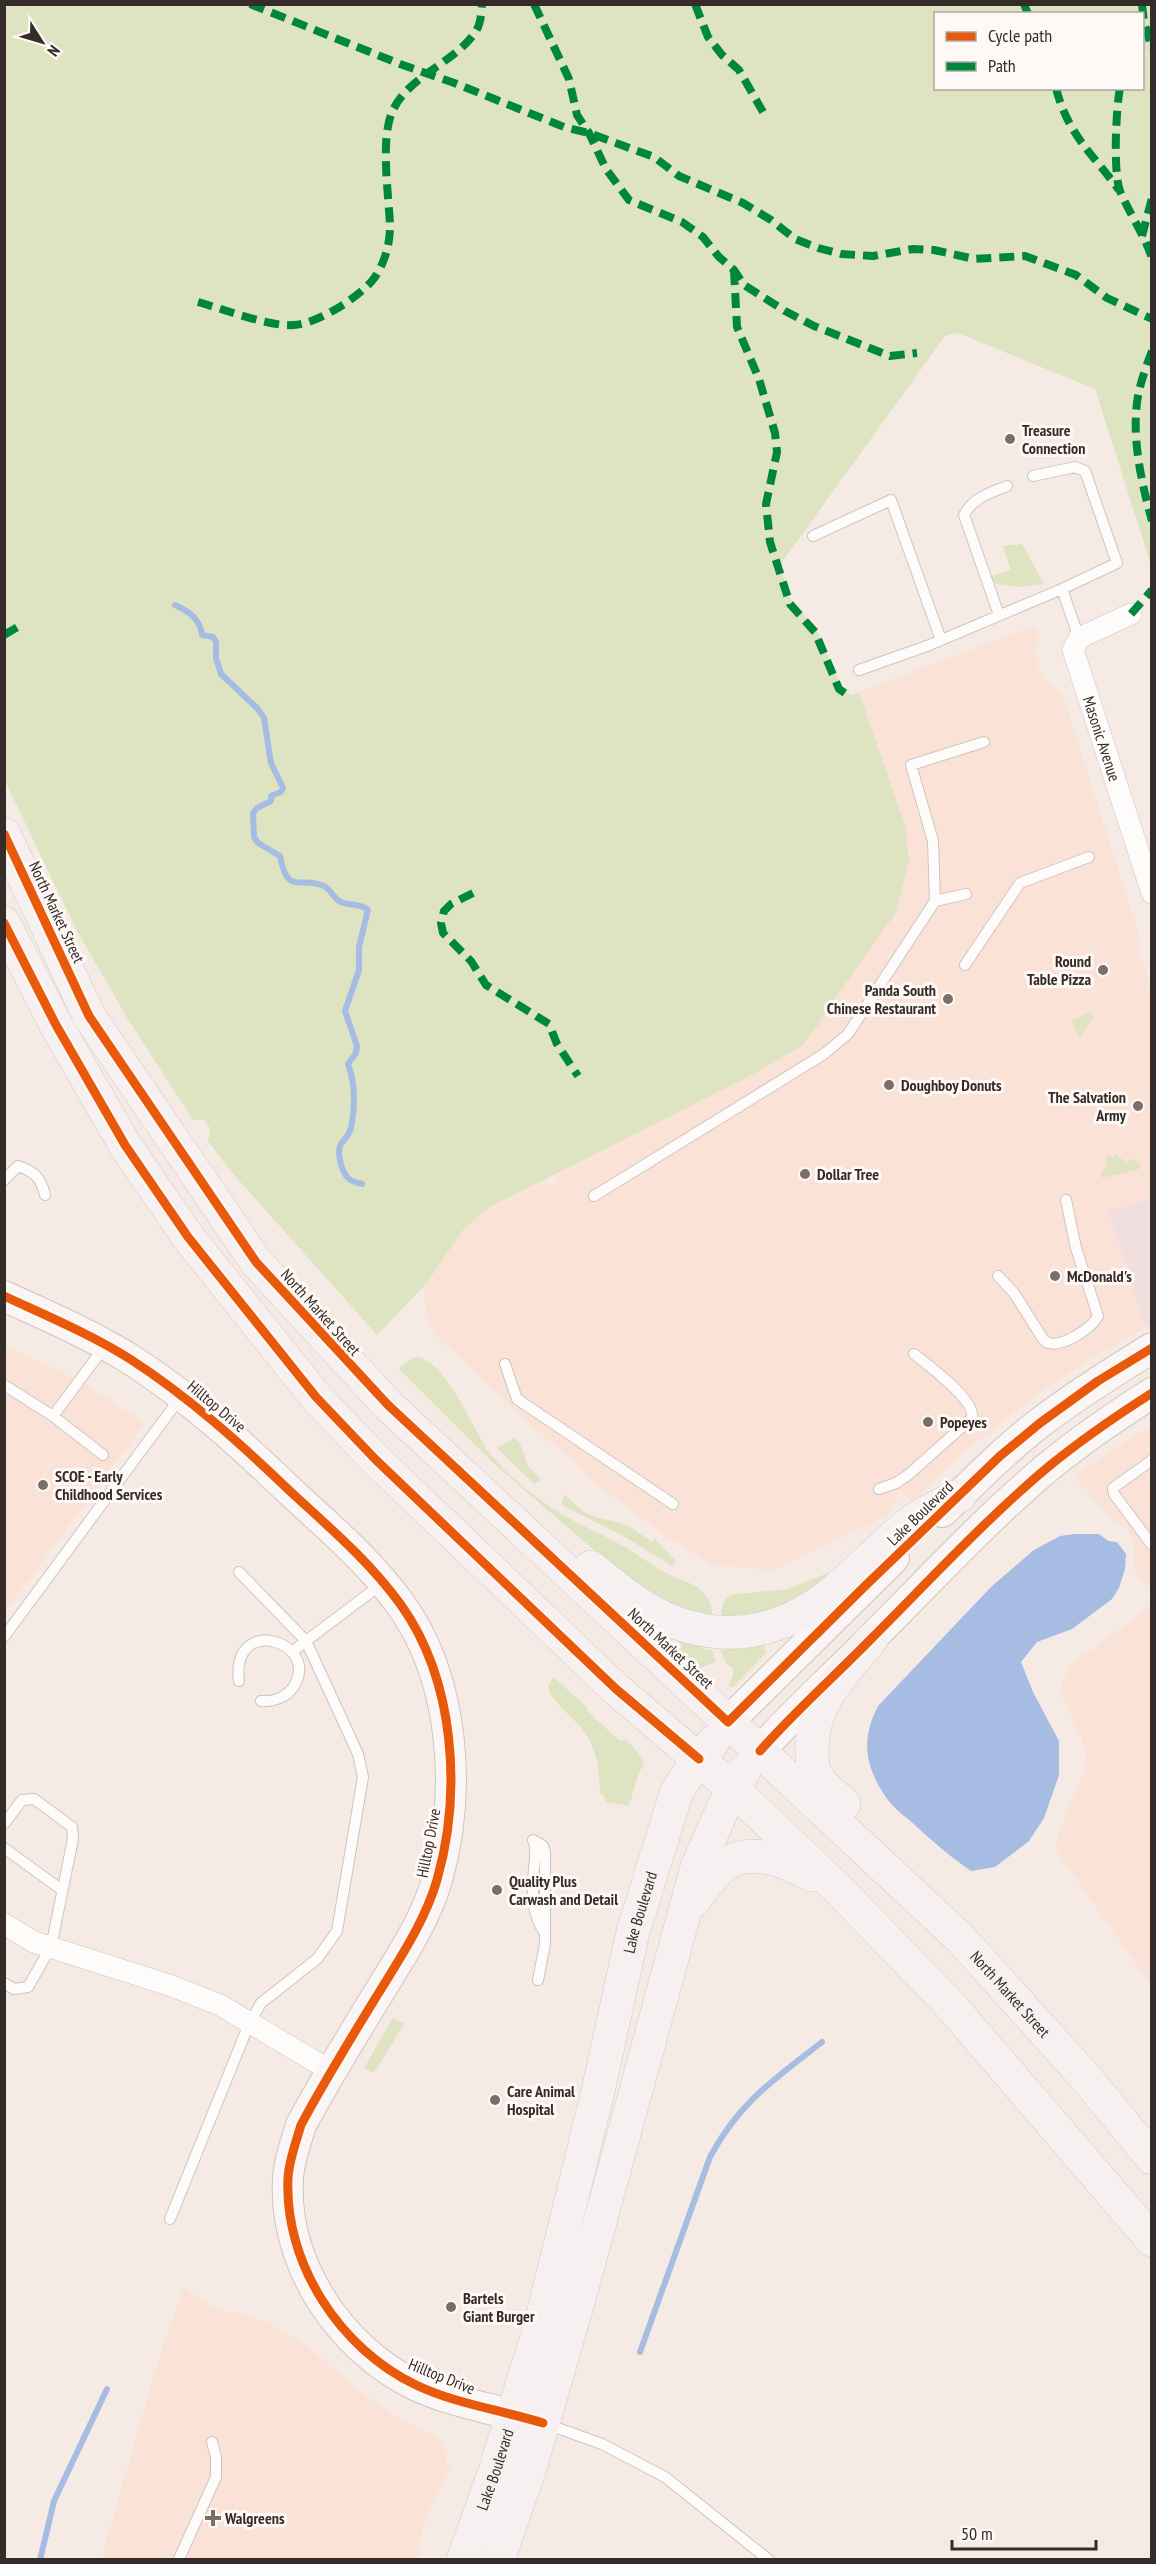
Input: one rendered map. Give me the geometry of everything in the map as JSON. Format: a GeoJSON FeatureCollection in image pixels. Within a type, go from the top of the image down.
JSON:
{"type":"FeatureCollection","features":[{"type":"Feature","properties":{"kind":"main road","name":"North Market Street"},"geometry":{"type":"LineString","coordinates":[[4,834],[89,1016],[256,1262],[339,1354],[397,1413],[961,1939],[1086,2078],[1152,2158]]}},
{"type":"Feature","properties":{"kind":"main road"},"geometry":{"type":"LineString","coordinates":[[4,922],[56,1025],[125,1145],[188,1237],[316,1397],[376,1460],[616,1689],[732,1788],[841,1892],[952,2007],[1152,2240]]}},
{"type":"Feature","properties":{"kind":"main road","name":"Hilltop Drive"},"geometry":{"type":"LineString","coordinates":[[4,1296],[128,1358],[182,1396],[268,1470],[355,1552],[402,1606],[420,1639],[441,1698],[451,1753],[450,1817],[436,1882],[418,1926],[301,2125],[292,2152],[288,2178],[291,2220],[302,2263],[336,2322],[375,2361],[430,2391],[528,2419]]}},
{"type":"Feature","properties":{"kind":"main road","name":"Lake Boulevard"},"geometry":{"type":"LineString","coordinates":[[498,2559],[531,2465],[528,2419],[550,2284],[598,2091],[633,1932],[676,1794],[699,1759],[728,1722],[959,1496],[1026,1434],[1098,1381],[1152,1348]]}},
{"type":"Feature","properties":{"kind":"main road"},"geometry":{"type":"LineString","coordinates":[[339,1354],[385,1379],[563,1545],[626,1594],[658,1615],[700,1630],[748,1633],[778,1625],[803,1613],[831,1593],[915,1519],[959,1496]]}},
{"type":"Feature","properties":{"kind":"main road","name":"Lake Boulevard"},"geometry":{"type":"LineString","coordinates":[[463,2559],[528,2419],[617,2164],[697,1867],[732,1788],[785,1722],[1048,1468],[1152,1393]]}},
{"type":"Feature","properties":{"kind":"main road"},"geometry":{"type":"LineString","coordinates":[[1070,1451],[1096,1447],[1152,1415]]}},
{"type":"Feature","properties":{"kind":"main road"},"geometry":{"type":"LineString","coordinates":[[912,1597],[928,1563],[1019,1472],[1026,1448],[1026,1434]]}},
{"type":"Feature","properties":{"kind":"main road"},"geometry":{"type":"LineString","coordinates":[[871,1640],[834,1683],[819,1712],[811,1735],[812,1765],[817,1778],[881,1840],[961,1939]]}},
{"type":"Feature","properties":{"kind":"main road"},"geometry":{"type":"LineString","coordinates":[[686,1911],[725,1864],[744,1858],[775,1858],[841,1892]]}},
{"type":"Feature","properties":{"kind":"street"},"geometry":{"type":"LineString","coordinates":[[1079,638],[1131,614]]}},
{"type":"Feature","properties":{"kind":"street","name":"Masonic Avenue"},"geometry":{"type":"LineString","coordinates":[[1079,638],[1073,650],[1079,672],[1152,893]]}},
{"type":"Feature","properties":{"kind":"street"},"geometry":{"type":"LineString","coordinates":[[4,1924],[34,1942],[170,1985],[220,2006],[331,2071]]}},
{"type":"Feature","properties":{"kind":"lane"},"geometry":{"type":"LineString","coordinates":[[859,669],[941,640],[1117,563],[1085,471],[1075,466],[1033,476]]}},
{"type":"Feature","properties":{"kind":"lane"},"geometry":{"type":"LineString","coordinates":[[999,615],[964,515],[982,495],[1006,486]]}},
{"type":"Feature","properties":{"kind":"lane"},"geometry":{"type":"LineString","coordinates":[[813,536],[891,500],[941,640]]}},
{"type":"Feature","properties":{"kind":"lane"},"geometry":{"type":"LineString","coordinates":[[1062,589],[1079,638]]}},
{"type":"Feature","properties":{"kind":"lane"},"geometry":{"type":"LineString","coordinates":[[594,1196],[824,1054],[848,1034],[935,901],[933,841],[911,765],[984,741]]}},
{"type":"Feature","properties":{"kind":"lane"},"geometry":{"type":"LineString","coordinates":[[964,964],[1020,883],[1089,857]]}},
{"type":"Feature","properties":{"kind":"lane"},"geometry":{"type":"LineString","coordinates":[[935,901],[966,894]]}},
{"type":"Feature","properties":{"kind":"lane"},"geometry":{"type":"LineString","coordinates":[[4,1180],[18,1166],[34,1172],[42,1182],[45,1195]]}},
{"type":"Feature","properties":{"kind":"lane"},"geometry":{"type":"LineString","coordinates":[[998,1276],[1014,1293],[1043,1339],[1048,1343],[1062,1342],[1094,1322],[1098,1316],[1076,1248],[1066,1200]]}},
{"type":"Feature","properties":{"kind":"lane"},"geometry":{"type":"LineString","coordinates":[[53,1416],[105,1346]]}},
{"type":"Feature","properties":{"kind":"lane"},"geometry":{"type":"LineString","coordinates":[[879,1489],[896,1483],[908,1475],[972,1419],[974,1413],[938,1372],[914,1354]]}},
{"type":"Feature","properties":{"kind":"lane"},"geometry":{"type":"LineString","coordinates":[[506,1364],[517,1400],[673,1504]]}},
{"type":"Feature","properties":{"kind":"lane"},"geometry":{"type":"LineString","coordinates":[[4,1385],[53,1416],[103,1455]]}},
{"type":"Feature","properties":{"kind":"lane"},"geometry":{"type":"LineString","coordinates":[[4,1637],[182,1396]]}},
{"type":"Feature","properties":{"kind":"lane"},"geometry":{"type":"LineString","coordinates":[[1152,1460],[1113,1488],[1114,1494],[1152,1545]]}},
{"type":"Feature","properties":{"kind":"lane"},"geometry":{"type":"LineString","coordinates":[[170,2219],[249,2024],[261,2003],[317,1959],[337,1931],[363,1777],[358,1754],[306,1641],[239,1572]]}},
{"type":"Feature","properties":{"kind":"lane"},"geometry":{"type":"LineString","coordinates":[[292,1652],[383,1583]]}},
{"type":"Feature","properties":{"kind":"lane"},"geometry":{"type":"LineString","coordinates":[[239,1681],[237,1669],[239,1658],[245,1649],[254,1643],[264,1640],[274,1641],[284,1645],[292,1652],[298,1670],[292,1688],[277,1700],[261,1701]]}},
{"type":"Feature","properties":{"kind":"lane"},"geometry":{"type":"LineString","coordinates":[[4,1824],[22,1800],[34,1799],[72,1827],[73,1839],[51,1947],[28,1987],[14,1989],[4,1983]]}},
{"type":"Feature","properties":{"kind":"lane"},"geometry":{"type":"LineString","coordinates":[[533,1840],[543,1845],[545,1852],[544,1950],[538,1980]]}},
{"type":"Feature","properties":{"kind":"lane"},"geometry":{"type":"LineString","coordinates":[[4,1848],[62,1890]]}},
{"type":"Feature","properties":{"kind":"lane"},"geometry":{"type":"LineString","coordinates":[[528,2419],[602,2444],[665,2477],[768,2559]]}},
{"type":"Feature","properties":{"kind":"lane"},"geometry":{"type":"LineString","coordinates":[[179,2559],[216,2477],[216,2457],[212,2442]]}},
{"type":"Feature","properties":{"kind":"shaded area"},"geometry":{"type":"Polygon","coordinates":[[[1033,626],[1040,636],[1036,646],[1037,665],[1047,682],[1064,698],[1136,926],[1140,940],[1135,941],[1151,985],[1149,991],[1152,996],[1151,1198],[1108,1213],[1146,1328],[1094,1357],[1035,1396],[969,1448],[912,1501],[902,1491],[886,1516],[775,1570],[711,1565],[659,1532],[581,1472],[582,1469],[532,1426],[436,1336],[426,1315],[424,1296],[427,1283],[461,1232],[488,1208],[544,1180],[549,1186],[558,1181],[557,1174],[730,1086],[803,1045],[895,914],[909,861],[906,828],[859,692],[1033,626]]]}},
{"type":"Feature","properties":{"kind":"shaded area"},"geometry":{"type":"Polygon","coordinates":[[[1151,1198],[1152,1325],[1146,1328],[1108,1212],[1151,1198]]]}},
{"type":"Feature","properties":{"kind":"shaded area"},"geometry":{"type":"Polygon","coordinates":[[[5,1346],[79,1380],[130,1413],[144,1425],[5,1612],[5,1346]]]}},
{"type":"Feature","properties":{"kind":"shaded area"},"geometry":{"type":"Polygon","coordinates":[[[1151,1425],[1151,1587],[1137,1578],[1134,1543],[1128,1529],[1110,1517],[1073,1476],[1151,1425]]]}},
{"type":"Feature","properties":{"kind":"shaded area"},"geometry":{"type":"Polygon","coordinates":[[[1151,1606],[1151,1985],[1055,1849],[1060,1829],[1088,1761],[1081,1737],[1060,1692],[1064,1679],[1070,1665],[1151,1606]]]}},
{"type":"Feature","properties":{"kind":"shaded area"},"geometry":{"type":"Polygon","coordinates":[[[184,2288],[223,2312],[237,2312],[269,2323],[309,2347],[356,2389],[394,2415],[438,2438],[444,2448],[447,2463],[452,2464],[431,2507],[422,2532],[417,2559],[103,2560],[105,2545],[162,2348],[184,2288]]]}},
{"type":"Feature","properties":{"kind":"green space"},"geometry":{"type":"Polygon","coordinates":[[[4,5],[1151,5],[1151,565],[1095,389],[958,333],[945,336],[780,565],[789,597],[817,630],[842,689],[851,695],[859,692],[906,828],[909,861],[895,914],[803,1045],[750,1076],[488,1208],[462,1231],[427,1283],[377,1335],[228,1168],[208,1141],[210,1128],[204,1120],[193,1120],[126,1016],[76,929],[5,781],[4,5]]]}},
{"type":"Feature","properties":{"kind":"green space"},"geometry":{"type":"Polygon","coordinates":[[[1022,544],[1044,584],[1021,587],[996,584],[992,576],[1011,570],[1003,546],[1022,544]]]}},
{"type":"Feature","properties":{"kind":"green space"},"geometry":{"type":"Polygon","coordinates":[[[1089,1013],[1094,1017],[1079,1038],[1071,1020],[1089,1013]]]}},
{"type":"Feature","properties":{"kind":"green space"},"geometry":{"type":"Polygon","coordinates":[[[1115,1154],[1128,1163],[1132,1158],[1141,1165],[1137,1170],[1102,1178],[1101,1172],[1107,1167],[1105,1159],[1108,1155],[1113,1157],[1115,1154]]]}},
{"type":"Feature","properties":{"kind":"green space"},"geometry":{"type":"Polygon","coordinates":[[[415,1357],[426,1360],[447,1380],[488,1451],[518,1482],[559,1512],[625,1547],[668,1574],[697,1587],[708,1598],[712,1614],[709,1616],[678,1607],[642,1587],[595,1551],[492,1462],[398,1368],[415,1357]]]}},
{"type":"Feature","properties":{"kind":"green space"},"geometry":{"type":"Polygon","coordinates":[[[514,1438],[520,1444],[528,1466],[541,1480],[534,1484],[497,1448],[514,1438]]]}},
{"type":"Feature","properties":{"kind":"green space"},"geometry":{"type":"Polygon","coordinates":[[[565,1494],[588,1514],[628,1526],[653,1542],[653,1537],[676,1561],[672,1566],[625,1537],[567,1508],[561,1503],[565,1494]]]}},
{"type":"Feature","properties":{"kind":"green space"},"geometry":{"type":"Polygon","coordinates":[[[833,1571],[803,1596],[765,1613],[724,1617],[721,1614],[724,1601],[730,1595],[788,1589],[833,1571]]]}},
{"type":"Feature","properties":{"kind":"green space"},"geometry":{"type":"Polygon","coordinates":[[[678,1636],[704,1649],[712,1650],[716,1662],[700,1668],[680,1650],[682,1645],[676,1640],[678,1636]]]}},
{"type":"Feature","properties":{"kind":"green space"},"geometry":{"type":"Polygon","coordinates":[[[769,1642],[764,1647],[766,1653],[733,1687],[728,1686],[733,1676],[733,1668],[727,1665],[720,1650],[769,1642]]]}},
{"type":"Feature","properties":{"kind":"green space"},"geometry":{"type":"Polygon","coordinates":[[[553,1677],[619,1740],[627,1740],[639,1754],[644,1765],[639,1772],[629,1806],[606,1802],[603,1794],[600,1794],[598,1764],[593,1747],[583,1730],[550,1694],[548,1686],[553,1677]]]}},
{"type":"Feature","properties":{"kind":"green space"},"geometry":{"type":"Polygon","coordinates":[[[393,2018],[404,2024],[374,2073],[364,2068],[393,2018]]]}},
{"type":"Feature","properties":{"kind":"water"},"geometry":{"type":"Polygon","coordinates":[[[1099,1534],[1108,1541],[1117,1542],[1126,1554],[1125,1569],[1119,1588],[1112,1599],[1072,1629],[1037,1642],[1021,1662],[1033,1692],[1059,1741],[1059,1775],[1044,1818],[1029,1841],[995,1867],[971,1871],[898,1811],[880,1788],[874,1777],[868,1754],[867,1743],[872,1719],[878,1706],[991,1587],[1034,1550],[1060,1536],[1099,1534]]]}},
{"type":"Feature","properties":{"kind":"waterway"},"geometry":{"type":"LineString","coordinates":[[175,605],[193,617],[202,635],[213,637],[216,642],[216,658],[221,674],[258,709],[264,718],[271,763],[283,788],[281,792],[271,796],[271,801],[257,808],[253,813],[254,837],[258,843],[280,856],[283,869],[291,881],[324,886],[338,901],[362,906],[368,910],[359,947],[359,970],[345,1011],[357,1046],[356,1053],[348,1064],[354,1088],[352,1120],[350,1131],[341,1144],[339,1152],[346,1176],[362,1184]]}},
{"type":"Feature","properties":{"kind":"waterway"},"geometry":{"type":"LineString","coordinates":[[640,2352],[710,2157],[721,2138],[759,2093],[822,2042]]}},
{"type":"Feature","properties":{"kind":"waterway"},"geometry":{"type":"LineString","coordinates":[[40,2560],[54,2501],[107,2389]]}},
{"type":"Feature","properties":{"kind":"marked path"},"geometry":{"type":"LineString","coordinates":[[250,4],[564,127],[589,133],[654,157],[679,176],[743,203],[771,220],[795,239],[818,248],[841,254],[873,256],[913,249],[934,250],[974,259],[1025,256],[1076,275],[1107,298],[1152,319]]}},
{"type":"Feature","properties":{"kind":"marked path"},"geometry":{"type":"LineString","coordinates":[[198,302],[259,320],[294,325],[315,320],[338,308],[369,284],[382,265],[389,239],[386,149],[389,120],[402,96],[457,51],[476,31],[482,4]]}},
{"type":"Feature","properties":{"kind":"marked path"},"geometry":{"type":"LineString","coordinates":[[534,4],[569,79],[577,115],[589,133],[606,169],[629,200],[682,222],[703,237],[719,257],[734,270],[744,285],[785,311],[814,326],[890,356],[917,353]]}},
{"type":"Feature","properties":{"kind":"marked path"},"geometry":{"type":"LineString","coordinates":[[695,4],[708,37],[722,55],[739,70],[763,112]]}},
{"type":"Feature","properties":{"kind":"marked path"},"geometry":{"type":"LineString","coordinates":[[1024,4],[1027,12]]}},
{"type":"Feature","properties":{"kind":"marked path"},"geometry":{"type":"LineString","coordinates":[[1142,4],[1143,12]]}},
{"type":"Feature","properties":{"kind":"marked path"},"geometry":{"type":"LineString","coordinates":[[1144,22],[1152,49]]}},
{"type":"Feature","properties":{"kind":"marked path"},"geometry":{"type":"LineString","coordinates":[[1057,90],[1074,131],[1119,190]]}},
{"type":"Feature","properties":{"kind":"marked path"},"geometry":{"type":"LineString","coordinates":[[1120,90],[1116,140],[1118,182],[1120,191],[1152,258]]}},
{"type":"Feature","properties":{"kind":"marked path"},"geometry":{"type":"LineString","coordinates":[[1142,236],[1152,198]]}},
{"type":"Feature","properties":{"kind":"marked path"},"geometry":{"type":"LineString","coordinates":[[734,270],[737,327],[759,379],[775,433],[777,452],[766,504],[770,542],[790,604],[815,632],[839,689],[849,696]]}},
{"type":"Feature","properties":{"kind":"marked path"},"geometry":{"type":"LineString","coordinates":[[1152,351],[1139,391],[1136,423],[1138,456],[1152,521]]}},
{"type":"Feature","properties":{"kind":"marked path"},"geometry":{"type":"LineString","coordinates":[[1131,614],[1152,590]]}},
{"type":"Feature","properties":{"kind":"marked path"},"geometry":{"type":"LineString","coordinates":[[4,635],[21,625]]}},
{"type":"Feature","properties":{"kind":"marked path"},"geometry":{"type":"LineString","coordinates":[[473,893],[451,904],[444,911],[441,923],[443,933],[471,961],[486,985],[549,1024],[557,1044],[578,1076]]}},
{"type":"Feature","properties":{"kind":"cycle path"},"geometry":{"type":"LineString","coordinates":[[4,834],[89,1016],[256,1262],[388,1405],[728,1722],[1000,1456],[1040,1423],[1098,1381],[1152,1348]]}},
{"type":"Feature","properties":{"kind":"cycle path"},"geometry":{"type":"LineString","coordinates":[[4,923],[56,1025],[125,1145],[188,1237],[316,1397],[376,1460],[616,1689],[699,1759]]}},
{"type":"Feature","properties":{"kind":"cycle path"},"geometry":{"type":"LineString","coordinates":[[4,1296],[115,1350],[194,1405],[363,1560],[401,1605],[419,1635],[433,1668],[443,1702],[449,1738],[450,1811],[445,1846],[437,1880],[419,1925],[301,2125],[288,2178],[289,2210],[296,2241],[307,2271],[322,2300],[341,2326],[363,2349],[389,2369],[431,2392],[543,2423]]}},
{"type":"Feature","properties":{"kind":"cycle path"},"geometry":{"type":"LineString","coordinates":[[760,1751],[1003,1507],[1048,1467],[1112,1419],[1152,1393]]}},
{"type":"Feature","properties":{"kind":"place","name":"Treasure Connection"},"geometry":{"type":"Point","coordinates":[1010,439]}},
{"type":"Feature","properties":{"kind":"place","name":"Round Table Pizza"},"geometry":{"type":"Point","coordinates":[1103,970]}},
{"type":"Feature","properties":{"kind":"place","name":"Panda South Chinese Restaurant"},"geometry":{"type":"Point","coordinates":[948,999]}},
{"type":"Feature","properties":{"kind":"place","name":"Doughboy Donuts"},"geometry":{"type":"Point","coordinates":[889,1085]}},
{"type":"Feature","properties":{"kind":"place","name":"The Salvation Army"},"geometry":{"type":"Point","coordinates":[1138,1106]}},
{"type":"Feature","properties":{"kind":"place","name":"Dollar Tree"},"geometry":{"type":"Point","coordinates":[805,1174]}},
{"type":"Feature","properties":{"kind":"place","name":"McDonald's"},"geometry":{"type":"Point","coordinates":[1055,1276]}},
{"type":"Feature","properties":{"kind":"place","name":"Popeyes"},"geometry":{"type":"Point","coordinates":[928,1422]}},
{"type":"Feature","properties":{"kind":"place","name":"SCOE - Early Childhood Services"},"geometry":{"type":"Point","coordinates":[43,1485]}},
{"type":"Feature","properties":{"kind":"place","name":"Quality Plus Carwash and Detail"},"geometry":{"type":"Point","coordinates":[497,1890]}},
{"type":"Feature","properties":{"kind":"place","name":"Care Animal Hospital"},"geometry":{"type":"Point","coordinates":[495,2100]}},
{"type":"Feature","properties":{"kind":"place","name":"Bartels Giant Burger"},"geometry":{"type":"Point","coordinates":[451,2307]}},
{"type":"Feature","properties":{"kind":"place","name":"Walgreens"},"geometry":{"type":"Point","coordinates":[213,2518]}}]}
